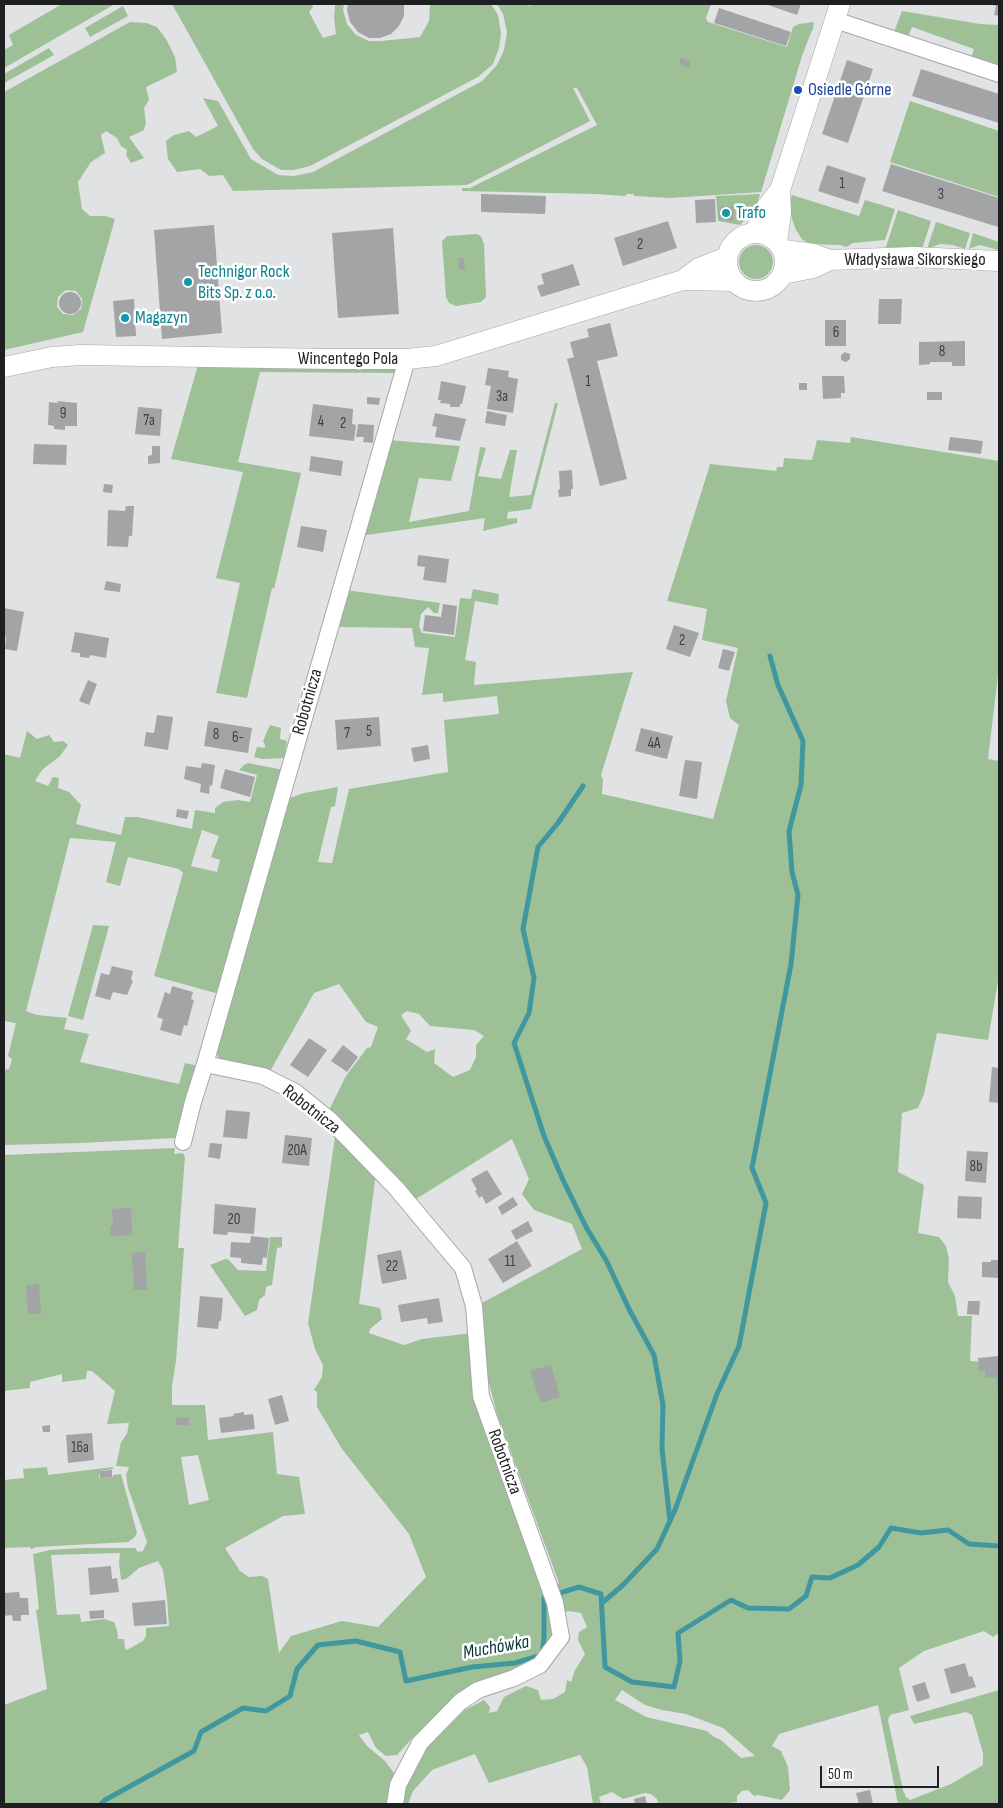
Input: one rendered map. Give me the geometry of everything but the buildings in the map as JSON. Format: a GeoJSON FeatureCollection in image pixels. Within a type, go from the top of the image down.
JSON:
{"type":"FeatureCollection","features":[{"type":"Feature","properties":{"kind":"street"},"geometry":{"type":"LineString","coordinates":[[755,232],[766,208],[780,190],[837,12],[999,74]]}},
{"type":"Feature","properties":{"kind":"street"},"geometry":{"type":"LineString","coordinates":[[780,190],[780,245],[786,258],[783,274],[778,282],[764,290],[747,290],[734,280],[727,265],[727,257],[734,242],[741,236],[755,232],[766,234],[780,245]]}},
{"type":"Feature","properties":{"kind":"street","name":"Władysława Sikorskiego"},"geometry":{"type":"LineString","coordinates":[[780,245],[830,260],[914,257],[999,261]]}},
{"type":"Feature","properties":{"kind":"street","name":"Wincentego Pola"},"geometry":{"type":"LineString","coordinates":[[683,280],[700,268],[727,257]]}},
{"type":"Feature","properties":{"kind":"street","name":"Władysława Sikorskiego"},"geometry":{"type":"LineString","coordinates":[[783,274],[813,268],[830,260]]}},
{"type":"Feature","properties":{"kind":"street","name":"Wincentego Pola"},"geometry":{"type":"LineString","coordinates":[[4,367],[52,357],[81,355],[330,359],[407,359],[436,356],[683,280],[734,280]]}},
{"type":"Feature","properties":{"kind":"street","name":"Robotnicza"},"geometry":{"type":"LineString","coordinates":[[395,1804],[398,1784],[420,1743],[460,1702],[478,1690],[514,1678],[540,1665],[561,1637],[555,1602],[481,1396],[474,1306],[464,1268],[396,1188],[330,1120],[295,1092],[263,1076],[220,1069],[205,1064],[407,359]]}},
{"type":"Feature","properties":{"kind":"street"},"geometry":{"type":"LineString","coordinates":[[183,1142],[205,1064]]}},
{"type":"Feature","properties":{"kind":"green space"},"geometry":{"type":"Polygon","coordinates":[[[62,4],[115,4],[4,68],[4,50],[13,45],[9,35],[62,4]]]}},
{"type":"Feature","properties":{"kind":"green space"},"geometry":{"type":"Polygon","coordinates":[[[172,4],[312,4],[313,7],[309,12],[323,38],[336,34],[335,6],[337,4],[344,4],[343,10],[347,24],[356,35],[369,41],[381,41],[420,37],[429,21],[430,4],[491,4],[498,15],[501,33],[499,48],[493,64],[478,77],[310,166],[294,170],[281,170],[262,159],[253,149],[172,4]]]}},
{"type":"Feature","properties":{"kind":"green space"},"geometry":{"type":"Polygon","coordinates":[[[497,4],[527,4],[529,6],[532,4],[711,4],[706,18],[708,22],[787,47],[793,27],[799,24],[814,22],[761,192],[671,198],[634,196],[634,194],[627,194],[625,196],[462,191],[462,188],[470,188],[597,125],[577,88],[573,88],[590,121],[467,185],[233,191],[223,175],[209,176],[200,169],[177,172],[168,159],[166,141],[174,135],[189,131],[196,137],[218,126],[203,98],[218,101],[251,159],[278,175],[294,176],[313,172],[482,81],[497,65],[504,50],[507,32],[503,14],[497,4]]]}},
{"type":"Feature","properties":{"kind":"green space"},"geometry":{"type":"Polygon","coordinates":[[[123,6],[128,16],[90,37],[85,28],[123,6]]]}},
{"type":"Feature","properties":{"kind":"green space"},"geometry":{"type":"Polygon","coordinates":[[[902,11],[980,24],[999,25],[999,73],[969,63],[974,49],[912,27],[906,42],[892,37],[902,11]]]}},
{"type":"Feature","properties":{"kind":"green space"},"geometry":{"type":"Polygon","coordinates":[[[130,22],[146,23],[157,27],[166,39],[175,57],[177,72],[146,87],[149,100],[144,108],[146,123],[144,130],[129,137],[144,158],[131,163],[126,155],[127,150],[121,146],[117,138],[106,131],[101,135],[105,153],[91,162],[78,182],[82,209],[90,216],[106,216],[115,219],[83,332],[4,350],[4,92],[130,22]],[[66,290],[58,297],[57,307],[63,314],[73,315],[81,309],[82,299],[76,291],[66,290]]]}},
{"type":"Feature","properties":{"kind":"green space"},"geometry":{"type":"Polygon","coordinates":[[[49,48],[54,55],[4,83],[4,74],[49,48]]]}},
{"type":"Feature","properties":{"kind":"green space"},"geometry":{"type":"Polygon","coordinates":[[[910,101],[999,131],[999,197],[890,162],[910,101]]]}},
{"type":"Feature","properties":{"kind":"green space"},"geometry":{"type":"Polygon","coordinates":[[[760,194],[756,208],[740,225],[718,221],[716,196],[760,194]]]}},
{"type":"Feature","properties":{"kind":"green space"},"geometry":{"type":"Polygon","coordinates":[[[792,195],[859,216],[865,200],[895,209],[885,240],[853,243],[846,247],[840,245],[809,244],[802,239],[796,230],[788,207],[792,195]]]}},
{"type":"Feature","properties":{"kind":"green space"},"geometry":{"type":"Polygon","coordinates":[[[898,210],[931,221],[922,249],[885,250],[898,210]]]}},
{"type":"Feature","properties":{"kind":"green space"},"geometry":{"type":"Polygon","coordinates":[[[936,222],[970,233],[965,249],[953,245],[940,244],[927,249],[936,222]]]}},
{"type":"Feature","properties":{"kind":"green space"},"geometry":{"type":"Polygon","coordinates":[[[973,233],[999,242],[999,250],[979,245],[969,249],[973,233]]]}},
{"type":"Feature","properties":{"kind":"green space"},"geometry":{"type":"Polygon","coordinates":[[[477,234],[481,236],[484,244],[486,297],[481,302],[456,306],[449,303],[446,297],[442,241],[447,236],[477,234]]]}},
{"type":"Feature","properties":{"kind":"green space"},"geometry":{"type":"Polygon","coordinates":[[[756,245],[763,246],[768,250],[772,255],[772,269],[768,274],[763,278],[756,279],[749,278],[744,274],[740,269],[739,262],[740,255],[744,250],[749,246],[756,245]]]}},
{"type":"Feature","properties":{"kind":"green space"},"geometry":{"type":"Polygon","coordinates":[[[198,365],[396,368],[396,373],[260,372],[238,462],[301,473],[247,698],[216,693],[240,583],[216,578],[243,472],[171,459],[198,365]]]}},
{"type":"Feature","properties":{"kind":"green space"},"geometry":{"type":"Polygon","coordinates":[[[555,403],[558,403],[531,509],[508,512],[507,519],[517,518],[517,523],[483,531],[485,518],[360,536],[388,440],[460,446],[451,481],[419,478],[409,522],[469,511],[480,447],[486,448],[478,476],[501,479],[510,450],[517,450],[509,497],[531,495],[555,403]]]}},
{"type":"Feature","properties":{"kind":"green space"},"geometry":{"type":"Polygon","coordinates":[[[851,437],[999,461],[999,667],[988,759],[999,761],[999,975],[988,1040],[937,1033],[924,1094],[918,1108],[902,1113],[898,1172],[924,1185],[918,1233],[939,1237],[946,1246],[949,1259],[948,1282],[955,1296],[958,1316],[972,1316],[970,1361],[990,1362],[999,1359],[999,1633],[993,1637],[984,1631],[924,1651],[899,1668],[909,1710],[890,1715],[888,1720],[903,1790],[906,1797],[910,1800],[951,1784],[983,1765],[983,1753],[972,1715],[966,1712],[914,1724],[910,1716],[999,1690],[999,1804],[898,1804],[878,1705],[779,1734],[772,1746],[781,1751],[788,1767],[790,1790],[782,1800],[758,1795],[754,1796],[748,1790],[742,1791],[737,1796],[737,1802],[723,1804],[658,1804],[657,1799],[651,1794],[645,1793],[623,1799],[612,1792],[599,1797],[601,1804],[593,1804],[587,1767],[580,1755],[489,1783],[475,1754],[432,1770],[413,1791],[408,1804],[403,1804],[405,1790],[427,1748],[465,1710],[484,1700],[490,1707],[489,1713],[497,1711],[504,1697],[526,1686],[538,1690],[541,1700],[553,1699],[565,1692],[567,1680],[571,1682],[575,1670],[585,1654],[578,1640],[579,1632],[587,1627],[581,1613],[568,1611],[552,1616],[554,1631],[552,1639],[538,1659],[468,1692],[457,1694],[454,1700],[417,1733],[397,1755],[386,1756],[376,1748],[368,1732],[359,1735],[367,1746],[385,1761],[394,1773],[392,1804],[4,1804],[4,1705],[47,1689],[36,1610],[39,1609],[33,1554],[50,1550],[83,1548],[135,1548],[138,1552],[143,1551],[147,1542],[128,1488],[126,1475],[129,1467],[116,1466],[121,1442],[127,1434],[129,1423],[107,1424],[115,1391],[92,1371],[87,1371],[86,1379],[62,1382],[62,1374],[30,1382],[30,1388],[4,1391],[4,1155],[175,1148],[174,1154],[183,1153],[185,1157],[178,1248],[184,1248],[172,1405],[205,1405],[208,1440],[273,1432],[277,1474],[299,1477],[305,1514],[283,1516],[225,1548],[240,1571],[249,1577],[262,1576],[268,1579],[279,1653],[291,1636],[342,1621],[378,1627],[426,1577],[409,1534],[342,1449],[317,1407],[317,1392],[314,1390],[322,1377],[323,1365],[315,1349],[308,1323],[336,1130],[376,1173],[359,1304],[380,1308],[382,1319],[370,1329],[369,1333],[404,1345],[422,1339],[472,1333],[480,1396],[550,1589],[559,1583],[497,1414],[488,1379],[480,1304],[582,1249],[572,1224],[534,1210],[522,1194],[529,1179],[512,1139],[416,1199],[328,1112],[346,1076],[367,1048],[371,1047],[378,1027],[366,1022],[339,984],[314,993],[269,1073],[225,1066],[215,1052],[245,940],[290,798],[304,793],[338,787],[335,806],[331,807],[318,862],[332,863],[349,789],[448,772],[444,720],[499,714],[497,696],[443,702],[443,693],[422,695],[429,648],[415,647],[412,628],[337,627],[317,702],[315,701],[346,590],[440,603],[438,613],[434,613],[428,607],[421,614],[419,626],[422,633],[455,637],[460,598],[471,599],[473,589],[499,594],[498,605],[475,601],[465,660],[476,662],[474,685],[633,672],[601,775],[603,780],[602,794],[713,819],[739,725],[730,718],[726,701],[738,648],[702,640],[707,609],[667,601],[710,464],[776,471],[777,467],[783,467],[784,458],[812,460],[817,440],[850,443],[851,437]],[[407,1011],[401,1015],[411,1031],[406,1039],[427,1052],[435,1049],[434,1063],[453,1077],[470,1070],[476,1057],[476,1045],[484,1036],[474,1030],[430,1026],[419,1014],[407,1011]],[[198,1455],[181,1457],[189,1505],[209,1500],[198,1455]],[[120,1553],[51,1555],[57,1615],[80,1614],[81,1622],[104,1619],[114,1622],[118,1639],[124,1639],[127,1650],[143,1641],[146,1636],[146,1628],[169,1626],[163,1570],[158,1561],[139,1568],[126,1579],[121,1580],[120,1553]],[[622,1690],[615,1700],[646,1717],[707,1731],[721,1740],[741,1758],[755,1756],[723,1728],[686,1714],[645,1705],[622,1690]]]}},
{"type":"Feature","properties":{"kind":"green space"},"geometry":{"type":"Polygon","coordinates":[[[270,725],[281,728],[280,739],[287,741],[284,758],[262,759],[254,757],[257,747],[265,748],[263,741],[270,725]]]}},
{"type":"Feature","properties":{"kind":"green space"},"geometry":{"type":"Polygon","coordinates":[[[27,731],[37,739],[49,735],[54,742],[63,741],[68,745],[60,756],[42,770],[35,781],[48,786],[53,777],[59,778],[58,788],[69,792],[81,805],[76,824],[121,835],[125,817],[138,817],[192,829],[195,810],[215,813],[215,808],[223,802],[238,800],[250,802],[257,775],[239,770],[244,765],[248,763],[283,770],[219,994],[154,976],[183,873],[179,869],[128,857],[120,886],[106,882],[116,842],[70,838],[26,1011],[37,1015],[67,1018],[64,1029],[89,1034],[80,1062],[179,1084],[185,1063],[199,1066],[182,1130],[175,1138],[4,1145],[4,1070],[9,1069],[12,1059],[8,1056],[16,1023],[4,1021],[4,754],[20,758],[27,731]],[[202,830],[191,866],[217,872],[220,860],[211,857],[219,836],[202,830]]]}},
{"type":"Feature","properties":{"kind":"green space"},"geometry":{"type":"Polygon","coordinates":[[[93,925],[109,926],[83,1020],[68,1016],[93,925]]]}},
{"type":"Feature","properties":{"kind":"green space"},"geometry":{"type":"Polygon","coordinates":[[[270,1237],[282,1237],[282,1247],[277,1248],[272,1285],[266,1287],[265,1295],[259,1300],[257,1310],[245,1316],[210,1265],[225,1259],[229,1260],[238,1270],[266,1271],[270,1237]]]}},
{"type":"Feature","properties":{"kind":"green space"},"geometry":{"type":"Polygon","coordinates":[[[47,1467],[48,1475],[113,1467],[113,1469],[99,1471],[99,1478],[113,1477],[113,1475],[121,1474],[137,1533],[134,1538],[128,1542],[37,1547],[31,1549],[30,1547],[4,1548],[4,1480],[24,1478],[23,1469],[47,1467]]]}},
{"type":"Feature","properties":{"kind":"waterway"},"geometry":{"type":"LineString","coordinates":[[602,1603],[623,1585],[657,1549],[675,1510],[717,1394],[739,1346],[766,1203],[752,1168],[791,964],[798,895],[792,872],[789,831],[801,785],[803,741],[778,685],[770,656]]}},
{"type":"Feature","properties":{"kind":"waterway"},"geometry":{"type":"LineString","coordinates":[[583,786],[558,823],[538,847],[523,929],[534,978],[529,1013],[514,1043],[544,1136],[563,1180],[654,1355],[663,1405],[662,1449],[670,1521]]}},
{"type":"Feature","properties":{"kind":"waterway","name":"Muchówka"},"geometry":{"type":"LineString","coordinates":[[101,1804],[194,1751],[201,1732],[243,1708],[266,1711],[290,1696],[297,1669],[318,1645],[356,1641],[400,1652],[406,1681],[472,1667],[515,1663],[542,1655],[544,1598],[579,1587],[601,1594],[605,1667],[632,1682],[674,1687],[680,1661],[678,1633],[731,1600],[748,1608],[789,1609],[806,1596],[812,1577],[830,1578],[858,1565],[879,1547],[891,1528],[921,1533],[948,1530],[969,1544],[999,1546]]}},
{"type":"Feature","properties":{"kind":"place","name":"Osiedle Górne"},"geometry":{"type":"Point","coordinates":[798,90]}},
{"type":"Feature","properties":{"kind":"place","name":"Trafo"},"geometry":{"type":"Point","coordinates":[726,213]}},
{"type":"Feature","properties":{"kind":"place","name":"Technigor Rock Bits Sp. z o.o."},"geometry":{"type":"Point","coordinates":[188,282]}},
{"type":"Feature","properties":{"kind":"place","name":"Magazyn"},"geometry":{"type":"Point","coordinates":[125,318]}}]}
